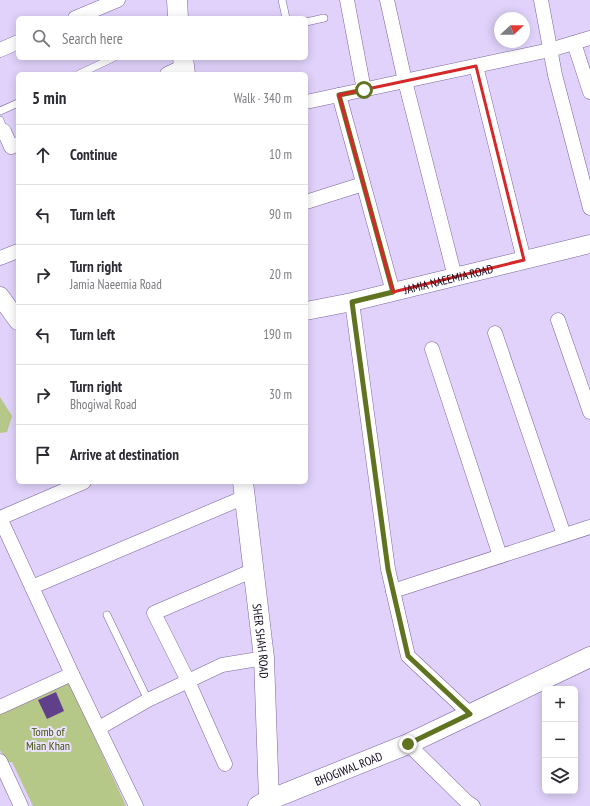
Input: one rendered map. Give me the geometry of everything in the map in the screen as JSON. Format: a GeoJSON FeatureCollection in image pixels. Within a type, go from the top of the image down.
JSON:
{"type":"FeatureCollection","features":[{"type":"Feature","properties":{"kind":"main road"},"geometry":{"type":"LineString","coordinates":[[177,0],[178,16]]}},
{"type":"Feature","properties":{"kind":"main road","name":"SHER SHAH ROAD"},"geometry":{"type":"LineString","coordinates":[[244,489],[264,658],[263,803]]}},
{"type":"Feature","properties":{"kind":"main road","name":"BHOGIWAL ROAD"},"geometry":{"type":"LineString","coordinates":[[263,803],[408,744],[590,657]]}},
{"type":"Feature","properties":{"kind":"street"},"geometry":{"type":"LineString","coordinates":[[80,16],[118,0]]}},
{"type":"Feature","properties":{"kind":"street"},"geometry":{"type":"LineString","coordinates":[[347,0],[364,90]]}},
{"type":"Feature","properties":{"kind":"street"},"geometry":{"type":"LineString","coordinates":[[387,0],[405,81],[455,277]]}},
{"type":"Feature","properties":{"kind":"street"},"geometry":{"type":"LineString","coordinates":[[541,0],[555,75],[590,208]]}},
{"type":"Feature","properties":{"kind":"street"},"geometry":{"type":"LineString","coordinates":[[308,102],[550,50],[590,38]]}},
{"type":"Feature","properties":{"kind":"street"},"geometry":{"type":"LineString","coordinates":[[0,50],[16,43]]}},
{"type":"Feature","properties":{"kind":"street"},"geometry":{"type":"LineString","coordinates":[[574,43],[590,92]]}},
{"type":"Feature","properties":{"kind":"street"},"geometry":{"type":"LineString","coordinates":[[476,66],[524,260]]}},
{"type":"Feature","properties":{"kind":"street"},"geometry":{"type":"LineString","coordinates":[[339,95],[393,292]]}},
{"type":"Feature","properties":{"kind":"street"},"geometry":{"type":"LineString","coordinates":[[1,128],[11,147],[16,145]]}},
{"type":"Feature","properties":{"kind":"street"},"geometry":{"type":"LineString","coordinates":[[308,201],[363,184]]}},
{"type":"Feature","properties":{"kind":"street","name":"JAMIA NAEEMIA ROAD"},"geometry":{"type":"LineString","coordinates":[[308,311],[352,302],[590,244]]}},
{"type":"Feature","properties":{"kind":"street"},"geometry":{"type":"LineString","coordinates":[[0,258],[16,252]]}},
{"type":"Feature","properties":{"kind":"street"},"geometry":{"type":"LineString","coordinates":[[0,296],[16,318]]}},
{"type":"Feature","properties":{"kind":"street"},"geometry":{"type":"LineString","coordinates":[[352,302],[388,569],[408,656],[470,714]]}},
{"type":"Feature","properties":{"kind":"street"},"geometry":{"type":"LineString","coordinates":[[558,320],[590,412]]}},
{"type":"Feature","properties":{"kind":"street"},"geometry":{"type":"LineString","coordinates":[[496,332],[564,535]]}},
{"type":"Feature","properties":{"kind":"street"},"geometry":{"type":"LineString","coordinates":[[432,349],[500,556]]}},
{"type":"Feature","properties":{"kind":"street"},"geometry":{"type":"LineString","coordinates":[[79,484],[0,518],[72,674],[136,806]]}},
{"type":"Feature","properties":{"kind":"street"},"geometry":{"type":"LineString","coordinates":[[32,587],[244,489]]}},
{"type":"Feature","properties":{"kind":"street"},"geometry":{"type":"LineString","coordinates":[[393,591],[590,527]]}},
{"type":"Feature","properties":{"kind":"street"},"geometry":{"type":"LineString","coordinates":[[226,764],[188,681],[154,613],[254,570]]}},
{"type":"Feature","properties":{"kind":"street"},"geometry":{"type":"LineString","coordinates":[[99,728],[148,700],[222,664],[264,658]]}},
{"type":"Feature","properties":{"kind":"street"},"geometry":{"type":"LineString","coordinates":[[0,707],[72,674]]}},
{"type":"Feature","properties":{"kind":"street"},"geometry":{"type":"LineString","coordinates":[[408,744],[467,802],[473,806]]}},
{"type":"Feature","properties":{"kind":"street"},"geometry":{"type":"LineString","coordinates":[[0,761],[21,806]]}},
{"type":"Feature","properties":{"kind":"lane"},"geometry":{"type":"LineString","coordinates":[[282,0],[286,16]]}},
{"type":"Feature","properties":{"kind":"lane"},"geometry":{"type":"LineString","coordinates":[[308,22],[324,18]]}},
{"type":"Feature","properties":{"kind":"lane"},"geometry":{"type":"LineString","coordinates":[[84,72],[109,60]]}},
{"type":"Feature","properties":{"kind":"lane"},"geometry":{"type":"LineString","coordinates":[[0,111],[16,104]]}},
{"type":"Feature","properties":{"kind":"lane"},"geometry":{"type":"LineString","coordinates":[[108,615],[148,700]]}},
{"type":"Feature","properties":{"kind":"highlighted area"},"geometry":{"type":"Polygon","coordinates":[[[476,66],[524,260],[393,292],[339,95],[476,66]]]}},
{"type":"Feature","properties":{"kind":"green space"},"geometry":{"type":"Polygon","coordinates":[[[0,397],[12,416],[7,432],[0,433],[0,397]]]}},
{"type":"Feature","properties":{"kind":"green space","name":"Tomb of Mian Khan"},"geometry":{"type":"Polygon","coordinates":[[[68,679],[126,806],[33,806],[12,762],[6,762],[0,750],[0,710],[68,679]]]}},
{"type":"Feature","properties":{"kind":"building"},"geometry":{"type":"Polygon","coordinates":[[[56,692],[64,711],[47,719],[38,700],[56,692]]]}},
{"type":"Feature","properties":{"kind":"route"},"geometry":{"type":"LineString","coordinates":[[364,90],[339,95],[393,292],[352,302],[388,569],[408,656],[470,714],[408,744]]}}]}
